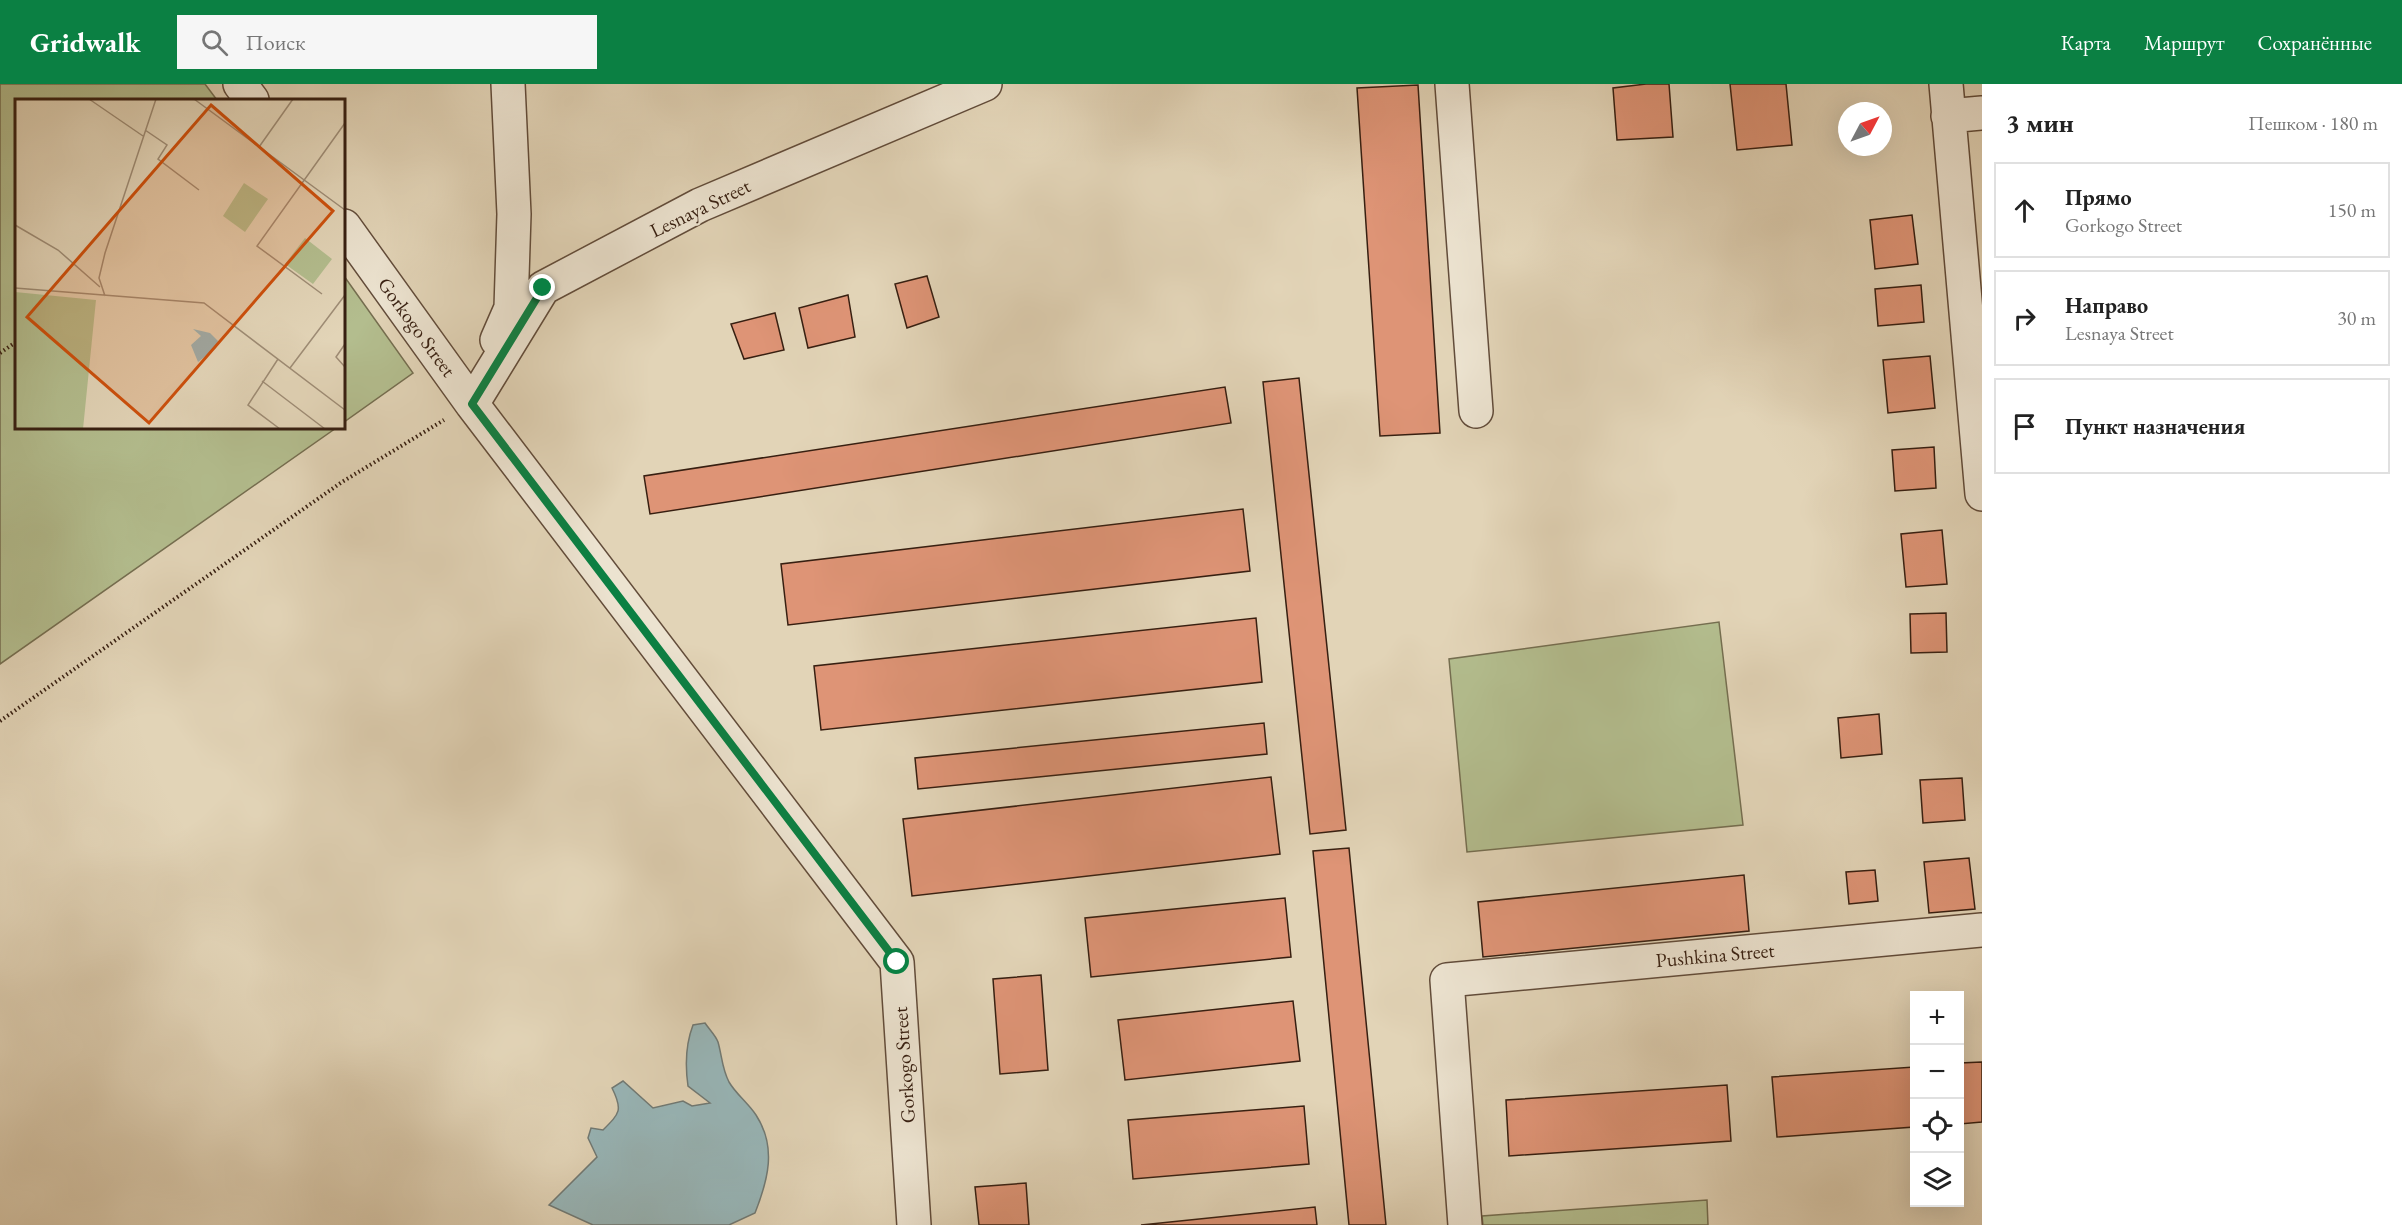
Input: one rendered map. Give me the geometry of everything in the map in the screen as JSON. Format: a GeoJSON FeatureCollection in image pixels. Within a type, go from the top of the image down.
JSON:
{"type":"FeatureCollection","features":[{"type":"Feature","properties":{"kind":"street"},"geometry":{"type":"LineString","coordinates":[[240,84],[251,99]]}},
{"type":"Feature","properties":{"kind":"street"},"geometry":{"type":"LineString","coordinates":[[472,404],[511,308],[514,214],[508,84]]}},
{"type":"Feature","properties":{"kind":"street","name":"Lesnaya Street"},"geometry":{"type":"LineString","coordinates":[[472,404],[543,288],[700,205],[985,84]]}},
{"type":"Feature","properties":{"kind":"street"},"geometry":{"type":"LineString","coordinates":[[1452,84],[1476,411]]}},
{"type":"Feature","properties":{"kind":"street"},"geometry":{"type":"LineString","coordinates":[[1946,84],[1982,494]]}},
{"type":"Feature","properties":{"kind":"street"},"geometry":{"type":"LineString","coordinates":[[1948,117],[1982,113]]}},
{"type":"Feature","properties":{"kind":"street","name":"Gorkogo Street"},"geometry":{"type":"LineString","coordinates":[[345,227],[472,404],[897,962],[914,1225]]}},
{"type":"Feature","properties":{"kind":"street","name":"Pushkina Street"},"geometry":{"type":"LineString","coordinates":[[1465,1225],[1447,980],[1982,930]]}},
{"type":"Feature","properties":{"kind":"path"},"geometry":{"type":"LineString","coordinates":[[0,353],[15,343]]}},
{"type":"Feature","properties":{"kind":"path"},"geometry":{"type":"LineString","coordinates":[[0,721],[342,482],[472,404]]}},
{"type":"Feature","properties":{"kind":"green space"},"geometry":{"type":"Polygon","coordinates":[[[0,84],[205,84],[216,99],[15,99],[15,429],[335,429],[0,664],[0,84]]]}},
{"type":"Feature","properties":{"kind":"green space"},"geometry":{"type":"Polygon","coordinates":[[[345,277],[413,373],[345,421],[345,277]]]}},
{"type":"Feature","properties":{"kind":"green space"},"geometry":{"type":"Polygon","coordinates":[[[1719,622],[1743,825],[1467,852],[1449,659],[1719,622]]]}},
{"type":"Feature","properties":{"kind":"green space"},"geometry":{"type":"Polygon","coordinates":[[[1707,1200],[1708,1225],[1483,1225],[1482,1216],[1707,1200]]]}},
{"type":"Feature","properties":{"kind":"water"},"geometry":{"type":"Polygon","coordinates":[[[705,1023],[718,1042],[723,1067],[729,1082],[756,1115],[767,1139],[767,1176],[755,1213],[729,1225],[593,1225],[549,1205],[597,1157],[588,1138],[591,1128],[603,1130],[616,1115],[618,1101],[612,1088],[623,1081],[653,1108],[683,1101],[692,1106],[710,1103],[688,1086],[686,1071],[687,1048],[693,1025],[705,1023]]]}},
{"type":"Feature","properties":{"kind":"building"},"geometry":{"type":"Polygon","coordinates":[[[1669,84],[1673,137],[1617,140],[1613,88],[1669,84]]]}},
{"type":"Feature","properties":{"kind":"building"},"geometry":{"type":"Polygon","coordinates":[[[1730,84],[1786,84],[1792,145],[1737,150],[1730,84]]]}},
{"type":"Feature","properties":{"kind":"building"},"geometry":{"type":"Polygon","coordinates":[[[1418,85],[1440,433],[1380,436],[1357,88],[1418,85]]]}},
{"type":"Feature","properties":{"kind":"building"},"geometry":{"type":"Polygon","coordinates":[[[1912,215],[1918,264],[1875,269],[1870,220],[1912,215]]]}},
{"type":"Feature","properties":{"kind":"building"},"geometry":{"type":"Polygon","coordinates":[[[927,276],[939,317],[907,328],[895,284],[927,276]]]}},
{"type":"Feature","properties":{"kind":"building"},"geometry":{"type":"Polygon","coordinates":[[[1921,285],[1924,322],[1878,326],[1875,289],[1921,285]]]}},
{"type":"Feature","properties":{"kind":"building"},"geometry":{"type":"Polygon","coordinates":[[[848,295],[855,337],[808,348],[799,308],[848,295]]]}},
{"type":"Feature","properties":{"kind":"building"},"geometry":{"type":"Polygon","coordinates":[[[775,313],[784,350],[744,359],[731,324],[775,313]]]}},
{"type":"Feature","properties":{"kind":"building"},"geometry":{"type":"Polygon","coordinates":[[[1930,356],[1935,408],[1888,413],[1883,360],[1930,356]]]}},
{"type":"Feature","properties":{"kind":"building"},"geometry":{"type":"Polygon","coordinates":[[[1299,378],[1346,830],[1310,834],[1263,382],[1299,378]]]}},
{"type":"Feature","properties":{"kind":"building"},"geometry":{"type":"Polygon","coordinates":[[[1225,387],[1231,423],[650,514],[644,476],[1225,387]]]}},
{"type":"Feature","properties":{"kind":"building"},"geometry":{"type":"Polygon","coordinates":[[[1934,447],[1936,488],[1895,491],[1892,450],[1934,447]]]}},
{"type":"Feature","properties":{"kind":"building"},"geometry":{"type":"Polygon","coordinates":[[[1243,509],[1250,571],[788,625],[781,564],[1243,509]]]}},
{"type":"Feature","properties":{"kind":"building"},"geometry":{"type":"Polygon","coordinates":[[[1942,530],[1947,584],[1906,587],[1901,534],[1942,530]]]}},
{"type":"Feature","properties":{"kind":"building"},"geometry":{"type":"Polygon","coordinates":[[[1946,613],[1947,652],[1911,653],[1910,614],[1946,613]]]}},
{"type":"Feature","properties":{"kind":"building"},"geometry":{"type":"Polygon","coordinates":[[[1256,618],[1262,682],[821,730],[814,666],[1256,618]]]}},
{"type":"Feature","properties":{"kind":"building"},"geometry":{"type":"Polygon","coordinates":[[[1879,714],[1882,754],[1841,758],[1838,718],[1879,714]]]}},
{"type":"Feature","properties":{"kind":"building"},"geometry":{"type":"Polygon","coordinates":[[[1264,723],[1267,754],[918,789],[915,758],[1264,723]]]}},
{"type":"Feature","properties":{"kind":"building"},"geometry":{"type":"Polygon","coordinates":[[[1271,777],[1280,854],[912,896],[903,819],[1271,777]]]}},
{"type":"Feature","properties":{"kind":"building"},"geometry":{"type":"Polygon","coordinates":[[[1962,778],[1965,820],[1923,823],[1920,780],[1962,778]]]}},
{"type":"Feature","properties":{"kind":"building"},"geometry":{"type":"Polygon","coordinates":[[[1349,848],[1386,1225],[1349,1225],[1313,851],[1349,848]]]}},
{"type":"Feature","properties":{"kind":"building"},"geometry":{"type":"Polygon","coordinates":[[[1969,858],[1975,909],[1929,913],[1924,862],[1969,858]]]}},
{"type":"Feature","properties":{"kind":"building"},"geometry":{"type":"Polygon","coordinates":[[[1875,870],[1878,901],[1849,904],[1846,872],[1875,870]]]}},
{"type":"Feature","properties":{"kind":"building"},"geometry":{"type":"Polygon","coordinates":[[[1744,875],[1749,931],[1483,957],[1478,902],[1744,875]]]}},
{"type":"Feature","properties":{"kind":"building"},"geometry":{"type":"Polygon","coordinates":[[[1285,898],[1291,957],[1091,977],[1085,918],[1285,898]]]}},
{"type":"Feature","properties":{"kind":"building"},"geometry":{"type":"Polygon","coordinates":[[[1041,975],[1048,1070],[1000,1074],[993,979],[1041,975]]]}},
{"type":"Feature","properties":{"kind":"building"},"geometry":{"type":"Polygon","coordinates":[[[1293,1001],[1300,1061],[1125,1080],[1118,1020],[1293,1001]]]}},
{"type":"Feature","properties":{"kind":"building"},"geometry":{"type":"Polygon","coordinates":[[[1982,1062],[1982,1122],[1964,1124],[1964,1063],[1982,1062]]]}},
{"type":"Feature","properties":{"kind":"building"},"geometry":{"type":"Polygon","coordinates":[[[1910,1067],[1910,1127],[1777,1137],[1772,1077],[1910,1067]]]}},
{"type":"Feature","properties":{"kind":"building"},"geometry":{"type":"Polygon","coordinates":[[[1727,1085],[1731,1141],[1509,1156],[1506,1100],[1727,1085]]]}},
{"type":"Feature","properties":{"kind":"building"},"geometry":{"type":"Polygon","coordinates":[[[1304,1106],[1309,1164],[1133,1179],[1128,1120],[1304,1106]]]}},
{"type":"Feature","properties":{"kind":"building"},"geometry":{"type":"Polygon","coordinates":[[[1026,1183],[1029,1225],[979,1225],[975,1187],[1026,1183]]]}},
{"type":"Feature","properties":{"kind":"building"},"geometry":{"type":"Polygon","coordinates":[[[1315,1207],[1317,1225],[1141,1225],[1315,1207]]]}},
{"type":"Feature","properties":{"kind":"route"},"geometry":{"type":"LineString","coordinates":[[543,288],[472,404],[897,962]]}}]}
